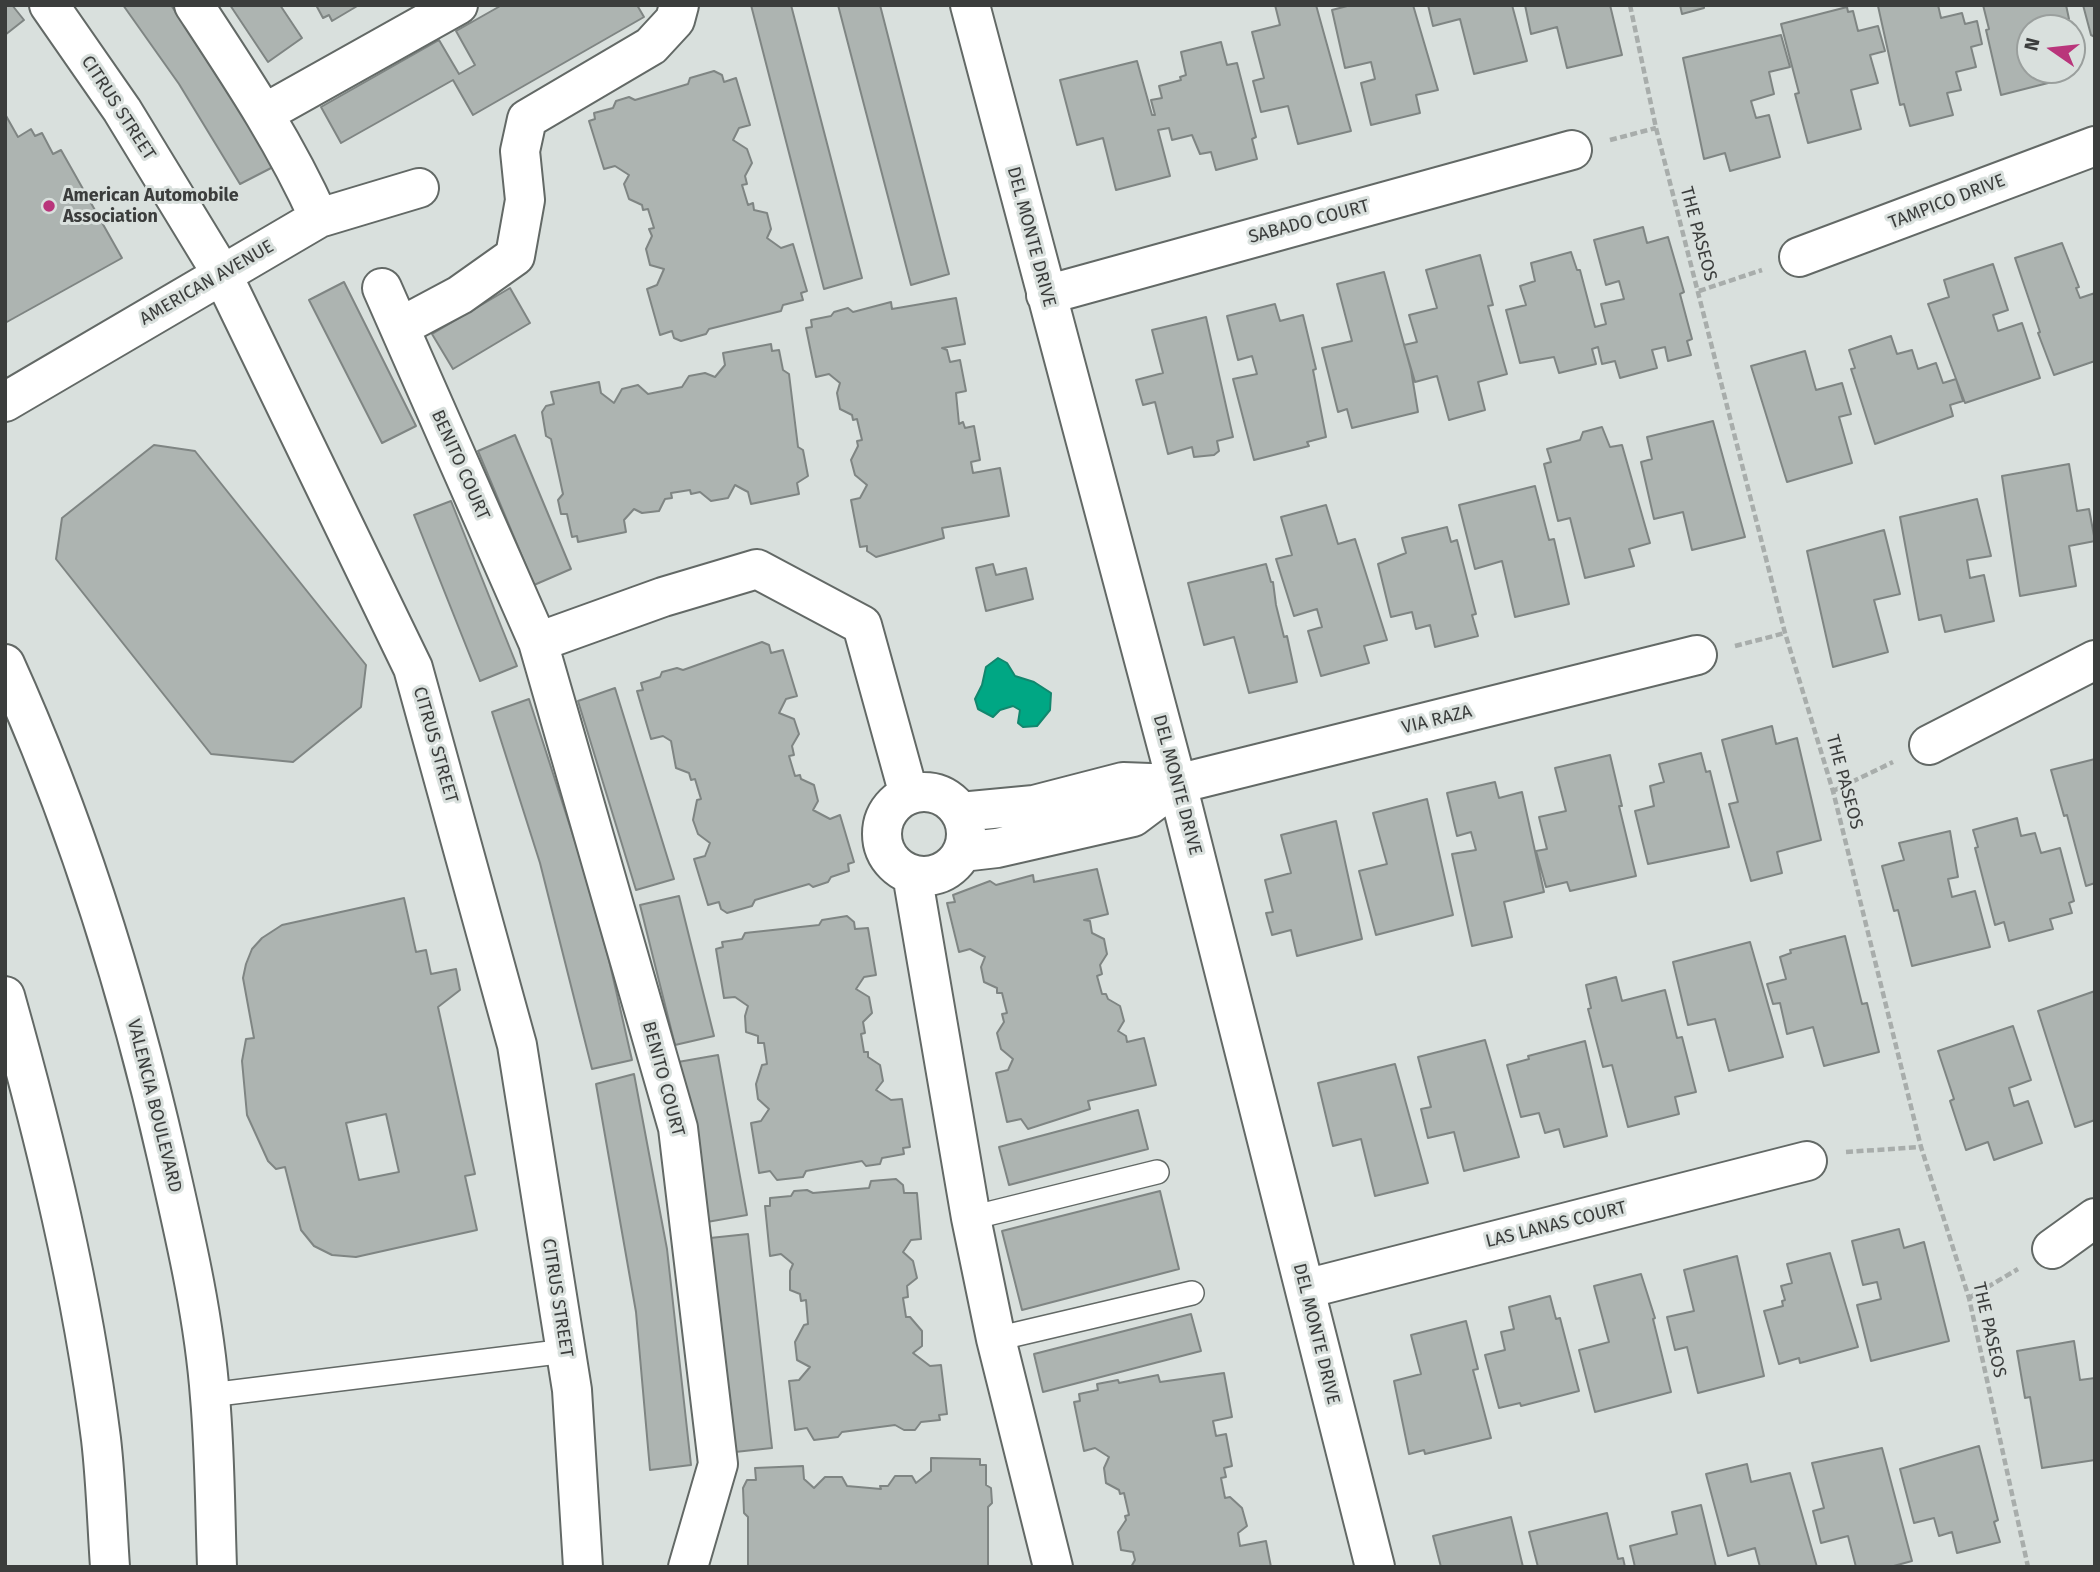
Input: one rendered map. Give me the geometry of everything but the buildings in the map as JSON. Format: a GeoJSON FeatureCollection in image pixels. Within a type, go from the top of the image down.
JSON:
{"type":"FeatureCollection","features":[{"type":"Feature","properties":{"kind":"street","name":"CITRUS STREET"},"geometry":{"type":"LineString","coordinates":[[50,5],[122,110],[222,274],[413,668],[517,1045],[572,1390],[583,1567]]}},
{"type":"Feature","properties":{"kind":"street"},"geometry":{"type":"LineString","coordinates":[[194,5],[265,113],[298,171],[319,218]]}},
{"type":"Feature","properties":{"kind":"street"},"geometry":{"type":"LineString","coordinates":[[265,113],[458,5]]}},
{"type":"Feature","properties":{"kind":"street"},"geometry":{"type":"LineString","coordinates":[[400,327],[460,295],[514,256],[525,200],[520,151],[527,119],[651,46],[675,20],[679,5]]}},
{"type":"Feature","properties":{"kind":"street","name":"DEL MONTE DRIVE"},"geometry":{"type":"LineString","coordinates":[[970,5],[1177,784],[1374,1567]]}},
{"type":"Feature","properties":{"kind":"street","name":"TAMPICO DRIVE"},"geometry":{"type":"LineString","coordinates":[[1799,257],[2095,146]]}},
{"type":"Feature","properties":{"kind":"street","name":"SABADO COURT"},"geometry":{"type":"LineString","coordinates":[[1046,295],[1572,150]]}},
{"type":"Feature","properties":{"kind":"street","name":"AMERICAN AVENUE"},"geometry":{"type":"LineString","coordinates":[[5,402],[319,218],[419,188]]}},
{"type":"Feature","properties":{"kind":"street","name":"BENITO COURT"},"geometry":{"type":"LineString","coordinates":[[382,288],[538,642],[678,1128],[718,1464],[688,1567]]}},
{"type":"Feature","properties":{"kind":"street"},"geometry":{"type":"LineString","coordinates":[[538,642],[663,597],[757,569],[862,625],[909,795]]}},
{"type":"Feature","properties":{"kind":"street","name":"VIA RAZA"},"geometry":{"type":"LineString","coordinates":[[960,812],[1034,805],[1123,782],[1177,784],[1697,655]]}},
{"type":"Feature","properties":{"kind":"street"},"geometry":{"type":"LineString","coordinates":[[1929,745],[2095,660]]}},
{"type":"Feature","properties":{"kind":"street","name":"VALENCIA BOULEVARD"},"geometry":{"type":"LineString","coordinates":[[5,664],[17,711],[101,907],[143,1052],[189,1253],[210,1395],[217,1567]]}},
{"type":"Feature","properties":{"kind":"street","name":"VIA RAZA"},"geometry":{"type":"LineString","coordinates":[[962,852],[997,848],[1133,817],[1177,784]]}},
{"type":"Feature","properties":{"kind":"street"},"geometry":{"type":"LineString","coordinates":[[922,791],[936,793],[948,799],[960,812],[967,835],[962,852],[946,870],[933,875],[912,874],[894,863],[883,839],[888,812],[909,795],[922,791]]}},
{"type":"Feature","properties":{"kind":"street"},"geometry":{"type":"LineString","coordinates":[[912,874],[971,1218],[996,1339],[1053,1567]]}},
{"type":"Feature","properties":{"kind":"street"},"geometry":{"type":"LineString","coordinates":[[5,996],[11,1039],[73,1267],[101,1440],[110,1567]]}},
{"type":"Feature","properties":{"kind":"street","name":"LAS LANAS COURT"},"geometry":{"type":"LineString","coordinates":[[1305,1289],[1807,1161]]}},
{"type":"Feature","properties":{"kind":"street"},"geometry":{"type":"LineString","coordinates":[[2052,1249],[2095,1218]]}},
{"type":"Feature","properties":{"kind":"lane"},"geometry":{"type":"LineString","coordinates":[[971,1218],[1157,1172]]}},
{"type":"Feature","properties":{"kind":"lane"},"geometry":{"type":"LineString","coordinates":[[996,1339],[1192,1293]]}},
{"type":"Feature","properties":{"kind":"lane"},"geometry":{"type":"LineString","coordinates":[[210,1395],[566,1351]]}},
{"type":"Feature","properties":{"kind":"path","name":"THE PASEOS"},"geometry":{"type":"LineString","coordinates":[[1630,5],[1656,128],[1786,633],[1833,791],[1921,1147],[1969,1298],[2028,1567]]}},
{"type":"Feature","properties":{"kind":"path"},"geometry":{"type":"LineString","coordinates":[[1572,150],[1656,128]]}},
{"type":"Feature","properties":{"kind":"path"},"geometry":{"type":"LineString","coordinates":[[1699,291],[1799,257]]}},
{"type":"Feature","properties":{"kind":"path"},"geometry":{"type":"LineString","coordinates":[[1697,655],[1786,633]]}},
{"type":"Feature","properties":{"kind":"path"},"geometry":{"type":"LineString","coordinates":[[1833,791],[1929,745]]}},
{"type":"Feature","properties":{"kind":"path"},"geometry":{"type":"LineString","coordinates":[[1807,1161],[1858,1150],[1921,1147]]}},
{"type":"Feature","properties":{"kind":"path"},"geometry":{"type":"LineString","coordinates":[[1969,1298],[2052,1249]]}},
{"type":"Feature","properties":{"kind":"shaded area"},"geometry":{"type":"Polygon","coordinates":[[[998,658],[1007,663],[1015,676],[1034,682],[1051,693],[1050,710],[1037,726],[1023,727],[1018,723],[1020,710],[1013,706],[1000,710],[993,717],[978,709],[975,699],[986,667],[998,658]]]}},
{"type":"Feature","properties":{"kind":"place","name":"American Automobile Association"},"geometry":{"type":"Point","coordinates":[49,206]}}]}
